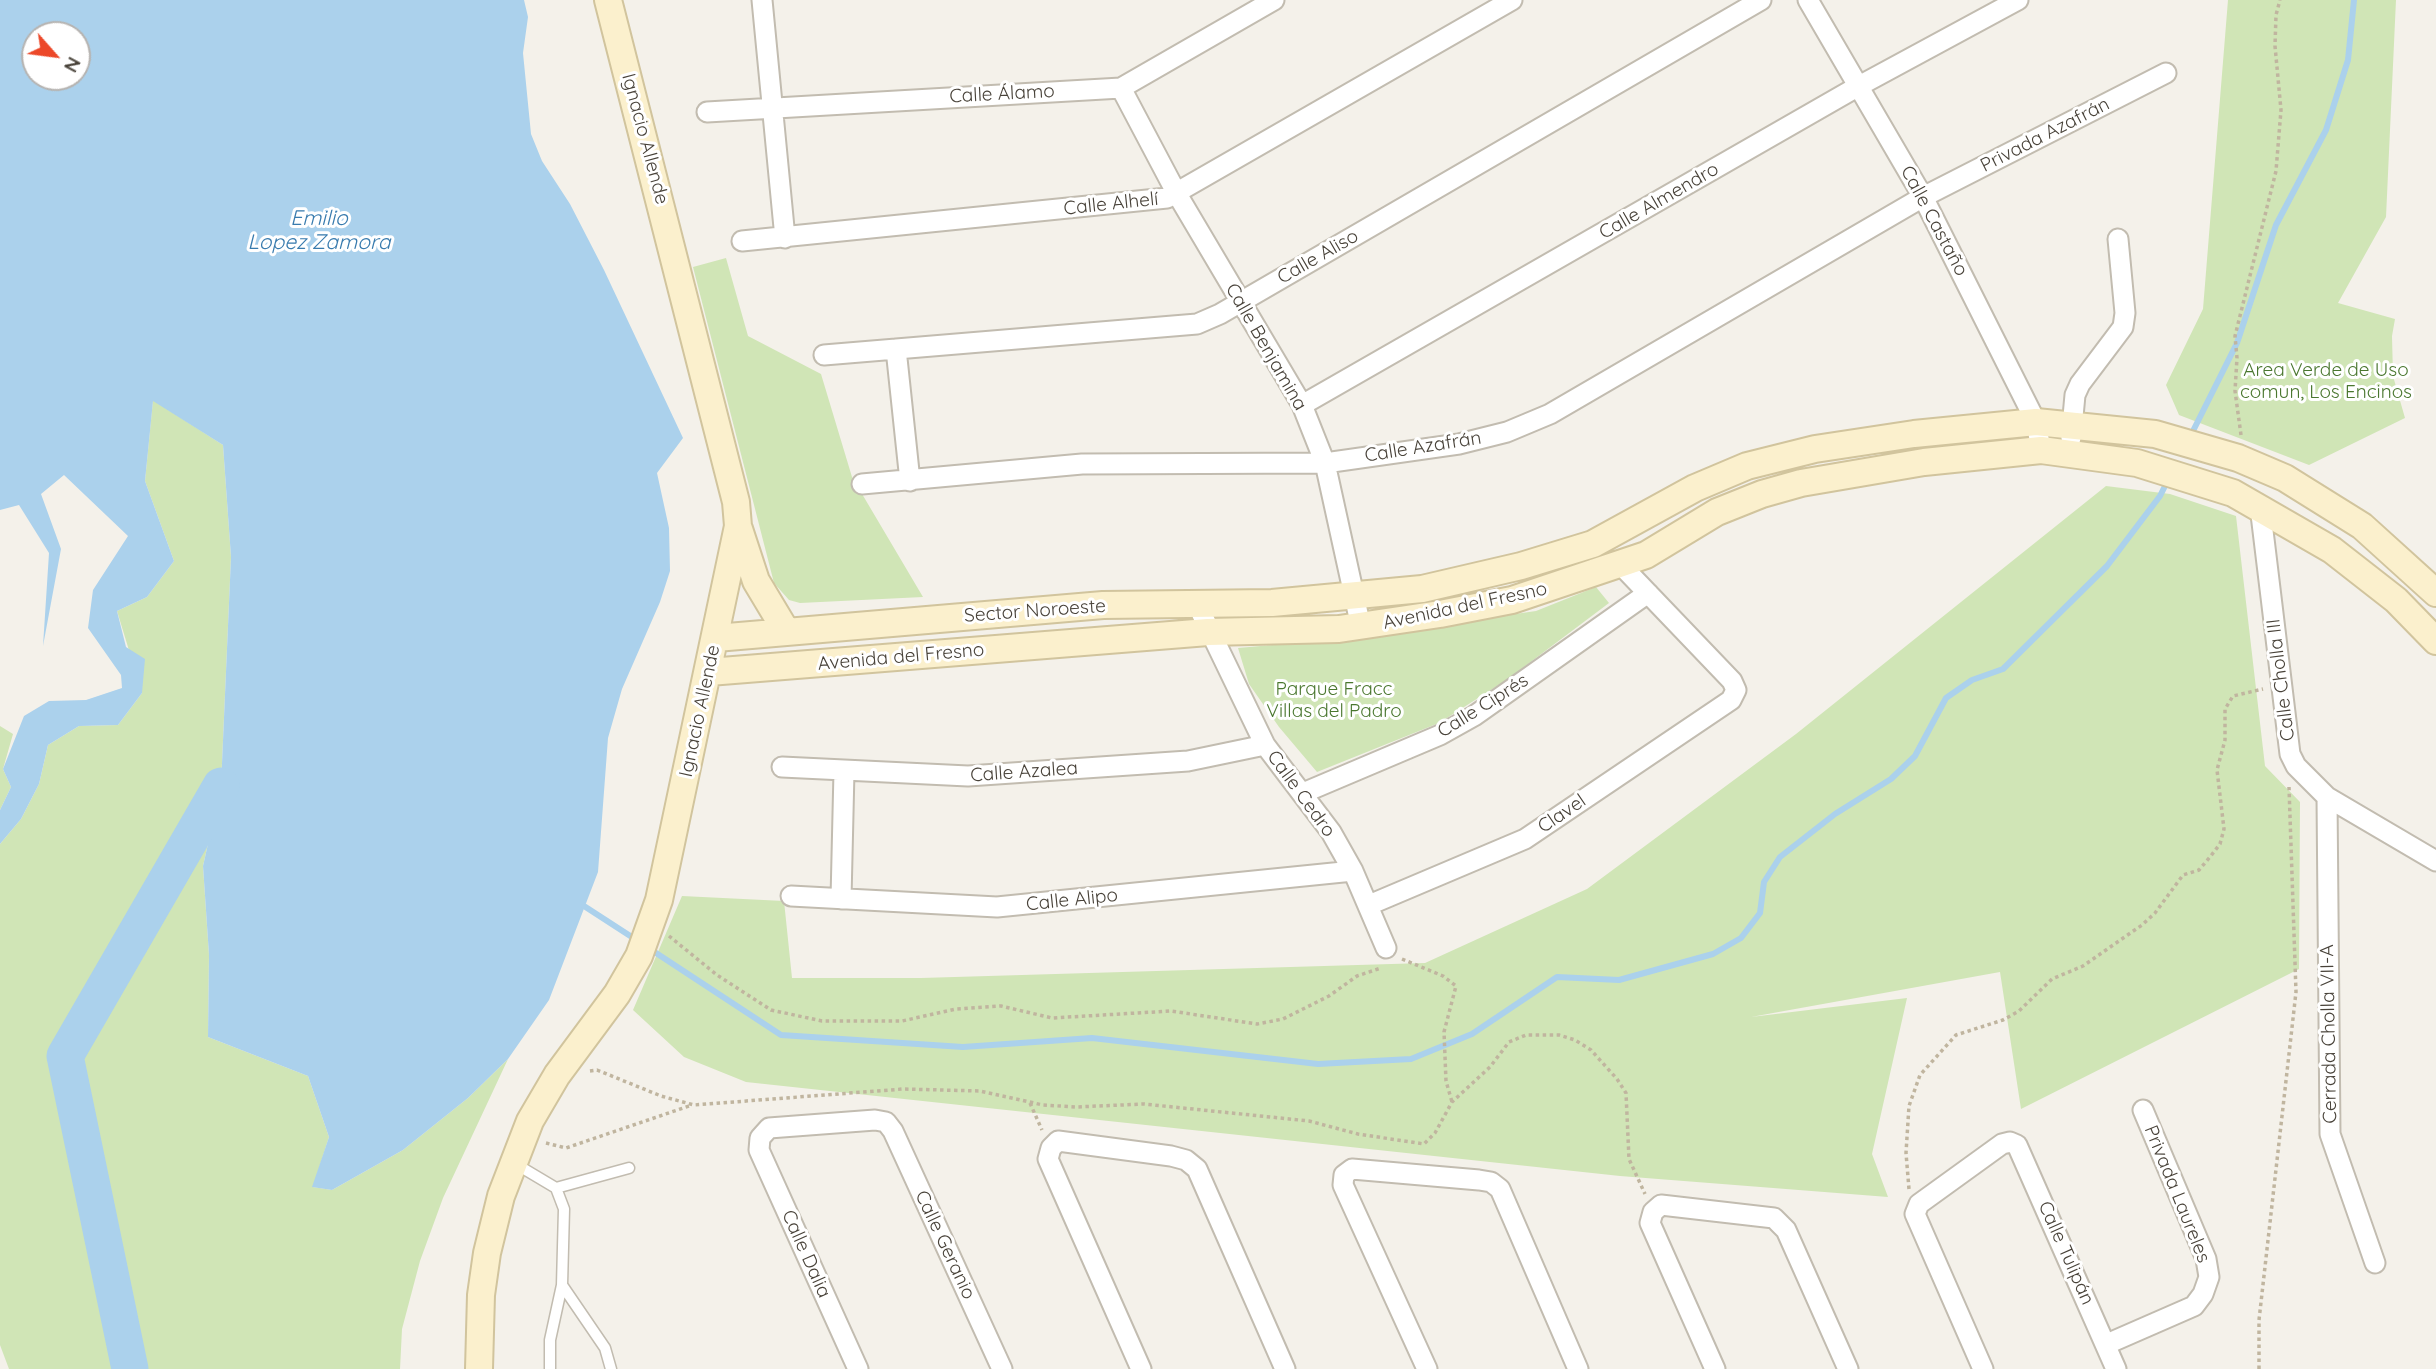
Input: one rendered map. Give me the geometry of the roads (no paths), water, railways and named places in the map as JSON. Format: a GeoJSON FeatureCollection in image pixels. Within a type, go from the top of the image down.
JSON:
{"type":"FeatureCollection","features":[{"type":"Feature","properties":{"kind":"street"},"geometry":{"type":"LineString","coordinates":[[762,0],[785,238]]}},
{"type":"Feature","properties":{"kind":"street","name":"Calle Álamo"},"geometry":{"type":"LineString","coordinates":[[707,112],[771,106],[1121,88],[1274,0]]}},
{"type":"Feature","properties":{"kind":"street","name":"Calle Alhelí"},"geometry":{"type":"LineString","coordinates":[[742,242],[1167,198],[1512,0]]}},
{"type":"Feature","properties":{"kind":"street","name":"Calle Aliso"},"geometry":{"type":"LineString","coordinates":[[824,355],[1197,324],[1241,302],[1761,0]]}},
{"type":"Feature","properties":{"kind":"street","name":"Calle Castaño"},"geometry":{"type":"LineString","coordinates":[[1808,0],[1923,197],[2036,422],[2041,450]]}},
{"type":"Feature","properties":{"kind":"street","name":"Calle Almendro"},"geometry":{"type":"LineString","coordinates":[[1302,405],[1857,87],[2018,0]]}},
{"type":"Feature","properties":{"kind":"street","name":"Ignacio Allende"},"geometry":{"type":"LineString","coordinates":[[479,1369],[481,1295],[487,1253],[501,1196],[525,1135],[557,1075],[617,994],[639,956],[652,920],[709,672],[738,526],[736,502],[611,12]]}},
{"type":"Feature","properties":{"kind":"street","name":"Privada Azafrán"},"geometry":{"type":"LineString","coordinates":[[1923,197],[2166,73]]}},
{"type":"Feature","properties":{"kind":"street","name":"Calle Benjamina"},"geometry":{"type":"LineString","coordinates":[[1121,88],[1177,194],[1302,405],[1325,463],[1361,627]]}},
{"type":"Feature","properties":{"kind":"street","name":"Calle Azafrán"},"geometry":{"type":"LineString","coordinates":[[862,484],[1082,464],[1325,463],[1459,444],[1507,432],[1550,414],[1923,197]]}},
{"type":"Feature","properties":{"kind":"street"},"geometry":{"type":"LineString","coordinates":[[2072,453],[2071,424],[2080,384],[2123,327],[2125,313],[2118,239]]}},
{"type":"Feature","properties":{"kind":"street"},"geometry":{"type":"LineString","coordinates":[[896,349],[910,481]]}},
{"type":"Feature","properties":{"kind":"street","name":"Avenida del Fresno"},"geometry":{"type":"LineString","coordinates":[[1354,597],[1422,589],[1563,555],[1593,544],[1695,488],[1747,466],[1815,449],[1914,434],[2036,422],[2155,434],[2233,456],[2285,478],[2362,526],[2436,593]]}},
{"type":"Feature","properties":{"kind":"street","name":"Avenida del Fresno"},"geometry":{"type":"LineString","coordinates":[[709,672],[1208,632],[1361,627],[1512,600],[1646,555],[1717,512],[1762,494],[1801,483],[1924,463],[2041,450],[2149,466],[2215,486],[2260,506],[2332,550],[2363,573],[2396,600],[2436,641]]}},
{"type":"Feature","properties":{"kind":"street","name":"Calle Cholla III"},"geometry":{"type":"LineString","coordinates":[[2260,506],[2290,754],[2296,766],[2327,797],[2391,837],[2436,860]]}},
{"type":"Feature","properties":{"kind":"street"},"geometry":{"type":"LineString","coordinates":[[738,526],[756,581],[786,631]]}},
{"type":"Feature","properties":{"kind":"street"},"geometry":{"type":"LineString","coordinates":[[1620,564],[1648,593]]}},
{"type":"Feature","properties":{"kind":"street","name":"Clavel"},"geometry":{"type":"LineString","coordinates":[[1369,905],[1525,839],[1731,700],[1736,690],[1732,681],[1648,593]]}},
{"type":"Feature","properties":{"kind":"street","name":"Calle Ciprés"},"geometry":{"type":"LineString","coordinates":[[1303,793],[1440,735],[1474,716],[1648,593]]}},
{"type":"Feature","properties":{"kind":"street","name":"Sector Noroeste"},"geometry":{"type":"LineString","coordinates":[[716,638],[1103,605],[1272,603],[1354,597]]}},
{"type":"Feature","properties":{"kind":"street","name":"Calle Cedro"},"geometry":{"type":"LineString","coordinates":[[1196,602],[1208,632],[1265,745],[1303,793],[1353,871],[1386,948]]}},
{"type":"Feature","properties":{"kind":"street","name":"Calle Azalea"},"geometry":{"type":"LineString","coordinates":[[782,767],[968,776],[1188,761],[1265,745]]}},
{"type":"Feature","properties":{"kind":"street"},"geometry":{"type":"LineString","coordinates":[[841,899],[844,771]]}},
{"type":"Feature","properties":{"kind":"street","name":"Cerrada Cholla VII-A"},"geometry":{"type":"LineString","coordinates":[[2327,797],[2330,1134],[2375,1263]]}},
{"type":"Feature","properties":{"kind":"street","name":"Calle Alipo"},"geometry":{"type":"LineString","coordinates":[[791,896],[997,907],[1353,871]]}},
{"type":"Feature","properties":{"kind":"street","name":"Privada Laureles"},"geometry":{"type":"LineString","coordinates":[[2107,1344],[2194,1306],[2203,1294],[2209,1278],[2206,1259],[2143,1110]]}},
{"type":"Feature","properties":{"kind":"street","name":"Calle Geranio"},"geometry":{"type":"LineString","coordinates":[[760,1138],[769,1128],[875,1120],[886,1122],[893,1131],[1002,1369]]}},
{"type":"Feature","properties":{"kind":"street","name":"Calle Dalia"},"geometry":{"type":"LineString","coordinates":[[760,1138],[759,1150],[858,1369]]}},
{"type":"Feature","properties":{"kind":"street"},"geometry":{"type":"LineString","coordinates":[[1141,1369],[1048,1159],[1051,1147],[1058,1141],[1186,1160],[1198,1169],[1285,1369]]}},
{"type":"Feature","properties":{"kind":"street","name":"Calle Tulipán"},"geometry":{"type":"LineString","coordinates":[[1983,1369],[1917,1209],[2002,1144],[2010,1142],[2017,1145],[2116,1369]]}},
{"type":"Feature","properties":{"kind":"street"},"geometry":{"type":"LineString","coordinates":[[1427,1369],[1343,1185],[1344,1175],[1352,1169],[1492,1182],[1500,1189],[1578,1369]]}},
{"type":"Feature","properties":{"kind":"street"},"geometry":{"type":"LineString","coordinates":[[1715,1369],[1650,1223],[1653,1212],[1661,1205],[1774,1218],[1786,1230],[1848,1369]]}},
{"type":"Feature","properties":{"kind":"lane"},"geometry":{"type":"LineString","coordinates":[[514,1163],[556,1188],[565,1209],[562,1285],[550,1339],[550,1369]]}},
{"type":"Feature","properties":{"kind":"lane"},"geometry":{"type":"LineString","coordinates":[[556,1188],[629,1168]]}},
{"type":"Feature","properties":{"kind":"lane"},"geometry":{"type":"LineString","coordinates":[[562,1285],[605,1348],[611,1369]]}},
{"type":"Feature","properties":{"kind":"water","name":"Emilio Lopez Zamora"},"geometry":{"type":"Polygon","coordinates":[[[0,0],[524,0],[528,17],[523,53],[531,134],[542,161],[570,204],[604,270],[683,438],[657,473],[669,528],[670,571],[660,602],[622,689],[608,738],[598,872],[549,1000],[508,1059],[468,1098],[403,1150],[332,1190],[312,1187],[329,1137],[308,1076],[208,1037],[209,955],[203,866],[221,786],[231,557],[223,445],[153,401],[145,481],[174,561],[147,597],[117,611],[126,647],[145,659],[142,693],[118,725],[79,726],[48,745],[39,784],[21,819],[0,844],[0,810],[11,787],[3,769],[24,716],[49,701],[86,700],[122,688],[121,675],[88,628],[93,590],[128,536],[64,475],[41,494],[61,549],[43,646],[49,553],[19,505],[0,510],[0,0]]]}},
{"type":"Feature","properties":{"kind":"waterway"},"geometry":{"type":"LineString","coordinates":[[2190,437],[2237,343],[2276,225],[2326,130],[2348,60],[2354,0]]}},
{"type":"Feature","properties":{"kind":"waterway"},"geometry":{"type":"LineString","coordinates":[[650,949],[781,1035],[963,1047],[1092,1038],[1318,1064],[1411,1059],[1472,1034],[1557,977],[1619,980],[1713,954],[1741,938],[1760,913],[1764,882],[1780,857],[1835,814],[1891,779],[1915,756],[1946,698],[1972,680],[2003,669],[2107,566],[2160,496],[2169,478]]}},
{"type":"Feature","properties":{"kind":"waterway"},"geometry":{"type":"LineString","coordinates":[[130,1369],[65,1056],[221,786]]}},
{"type":"Feature","properties":{"kind":"waterway"},"geometry":{"type":"LineString","coordinates":[[584,906],[638,941]]}},
{"type":"Feature","properties":{"kind":"park label","name":"Area Verde de Uso comun, Los Encinos"},"geometry":{"type":"Point","coordinates":[2326,381]}},
{"type":"Feature","properties":{"kind":"park label","name":"Parque Fracc Villas del Padro"},"geometry":{"type":"Point","coordinates":[1334,700]}}]}
